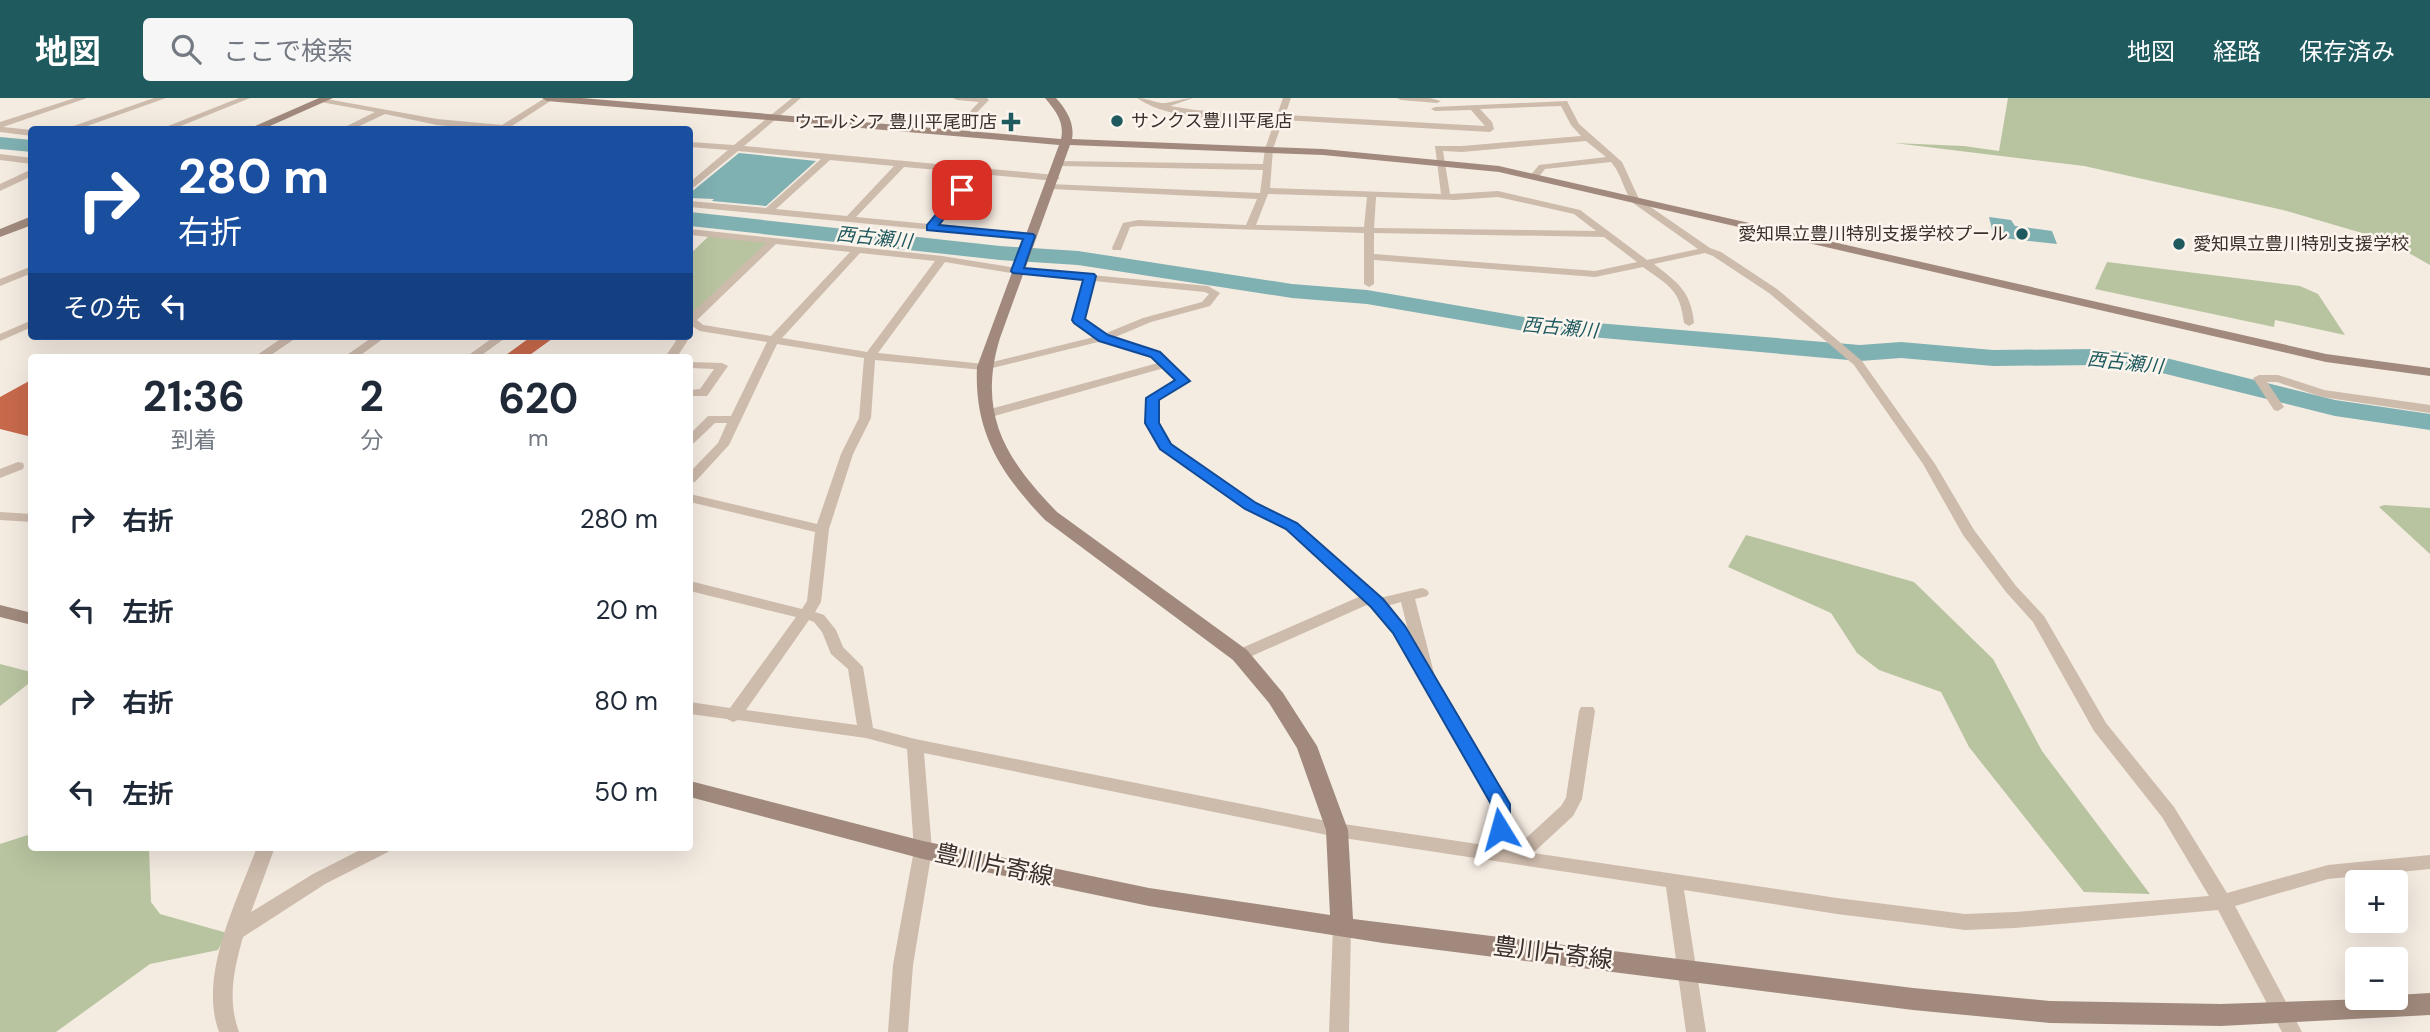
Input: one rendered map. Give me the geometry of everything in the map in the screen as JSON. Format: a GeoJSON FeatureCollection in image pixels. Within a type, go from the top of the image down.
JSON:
{"type":"FeatureCollection","features":[{"type":"Feature","properties":{"kind":"street"},"geometry":{"type":"LineString","coordinates":[[0,127],[83,98]]}},
{"type":"Feature","properties":{"kind":"street"},"geometry":{"type":"LineString","coordinates":[[78,126],[162,98]]}},
{"type":"Feature","properties":{"kind":"street"},"geometry":{"type":"LineString","coordinates":[[172,126],[246,98]]}},
{"type":"Feature","properties":{"kind":"street"},"geometry":{"type":"LineString","coordinates":[[507,126],[549,98],[1066,142],[1269,149],[1499,169],[2326,358],[2430,372]]}},
{"type":"Feature","properties":{"kind":"street"},"geometry":{"type":"LineString","coordinates":[[693,184],[797,98]]}},
{"type":"Feature","properties":{"kind":"street"},"geometry":{"type":"LineString","coordinates":[[954,133],[985,100],[957,98]]}},
{"type":"Feature","properties":{"kind":"street"},"geometry":{"type":"LineString","coordinates":[[1050,98],[1062,111],[1068,132],[1060,163],[1028,240],[984,367],[983,392],[994,440],[1025,489],[1051,516],[1240,655],[1276,698],[1307,746],[1336,830],[1342,927],[1339,1032]]}},
{"type":"Feature","properties":{"kind":"street"},"geometry":{"type":"LineString","coordinates":[[1141,98],[1195,113],[1490,129],[1489,124],[1473,107]]}},
{"type":"Feature","properties":{"kind":"street"},"geometry":{"type":"LineString","coordinates":[[1162,106],[1189,98]]}},
{"type":"Feature","properties":{"kind":"street"},"geometry":{"type":"LineString","coordinates":[[1250,228],[1264,194],[1269,149],[1287,98]]}},
{"type":"Feature","properties":{"kind":"street"},"geometry":{"type":"LineString","coordinates":[[1401,98],[1473,107],[1563,103],[1575,124],[1613,159],[1627,177],[1631,196],[1636,201],[1706,250],[1717,254],[1773,291],[1858,363],[1929,464],[1968,532],[2011,589],[2039,619],[2100,727],[2168,812],[2223,902],[2287,1023]]}},
{"type":"Feature","properties":{"kind":"street"},"geometry":{"type":"LineString","coordinates":[[261,126],[326,99],[437,122],[474,126]]}},
{"type":"Feature","properties":{"kind":"street"},"geometry":{"type":"LineString","coordinates":[[1437,103],[1438,148],[1446,196]]}},
{"type":"Feature","properties":{"kind":"street"},"geometry":{"type":"LineString","coordinates":[[352,126],[385,111]]}},
{"type":"Feature","properties":{"kind":"street"},"geometry":{"type":"LineString","coordinates":[[430,126],[437,122]]}},
{"type":"Feature","properties":{"kind":"street"},"geometry":{"type":"LineString","coordinates":[[0,127],[28,132]]}},
{"type":"Feature","properties":{"kind":"street"},"geometry":{"type":"LineString","coordinates":[[1438,148],[1462,149],[1588,138]]}},
{"type":"Feature","properties":{"kind":"street"},"geometry":{"type":"LineString","coordinates":[[693,144],[978,171],[1053,182],[1264,194],[1498,194],[1577,212],[1676,286],[1687,304],[1689,323]]}},
{"type":"Feature","properties":{"kind":"street"},"geometry":{"type":"LineString","coordinates":[[0,157],[28,160]]}},
{"type":"Feature","properties":{"kind":"street"},"geometry":{"type":"LineString","coordinates":[[769,212],[828,157]]}},
{"type":"Feature","properties":{"kind":"street"},"geometry":{"type":"LineString","coordinates":[[1534,177],[1542,167],[1613,159]]}},
{"type":"Feature","properties":{"kind":"street"},"geometry":{"type":"LineString","coordinates":[[1060,163],[1267,167]]}},
{"type":"Feature","properties":{"kind":"street"},"geometry":{"type":"LineString","coordinates":[[848,220],[901,164]]}},
{"type":"Feature","properties":{"kind":"street"},"geometry":{"type":"LineString","coordinates":[[930,228],[978,171]]}},
{"type":"Feature","properties":{"kind":"street"},"geometry":{"type":"LineString","coordinates":[[0,188],[28,174]]}},
{"type":"Feature","properties":{"kind":"street"},"geometry":{"type":"LineString","coordinates":[[1369,284],[1372,194]]}},
{"type":"Feature","properties":{"kind":"street"},"geometry":{"type":"LineString","coordinates":[[693,204],[1028,240]]}},
{"type":"Feature","properties":{"kind":"street"},"geometry":{"type":"LineString","coordinates":[[0,233],[28,222]]}},
{"type":"Feature","properties":{"kind":"street"},"geometry":{"type":"LineString","coordinates":[[1117,248],[1126,225],[1130,224],[1606,234]]}},
{"type":"Feature","properties":{"kind":"street"},"geometry":{"type":"LineString","coordinates":[[693,232],[1208,289],[1216,293],[1206,304],[1147,320],[1103,338],[984,367],[870,356],[700,328],[693,323]]}},
{"type":"Feature","properties":{"kind":"street"},"geometry":{"type":"LineString","coordinates":[[693,318],[774,241]]}},
{"type":"Feature","properties":{"kind":"street"},"geometry":{"type":"LineString","coordinates":[[693,476],[723,445],[773,341],[857,250]]}},
{"type":"Feature","properties":{"kind":"street"},"geometry":{"type":"LineString","coordinates":[[1370,257],[1595,274],[1706,250]]}},
{"type":"Feature","properties":{"kind":"street"},"geometry":{"type":"LineString","coordinates":[[733,716],[814,602],[822,529],[847,454],[865,418],[870,356],[942,259]]}},
{"type":"Feature","properties":{"kind":"street"},"geometry":{"type":"LineString","coordinates":[[0,283],[28,271]]}},
{"type":"Feature","properties":{"kind":"street"},"geometry":{"type":"LineString","coordinates":[[1090,276],[1078,320],[1103,338],[1156,355],[1184,381],[1153,398],[1152,423],[1165,446],[1251,506],[1291,526],[1374,600],[1399,630],[1501,804],[1508,855]]}},
{"type":"Feature","properties":{"kind":"street"},"geometry":{"type":"LineString","coordinates":[[0,338],[28,325]]}},
{"type":"Feature","properties":{"kind":"street"},"geometry":{"type":"LineString","coordinates":[[265,354],[287,340]]}},
{"type":"Feature","properties":{"kind":"street"},"geometry":{"type":"LineString","coordinates":[[354,354],[375,340]]}},
{"type":"Feature","properties":{"kind":"street"},"geometry":{"type":"LineString","coordinates":[[476,354],[496,340]]}},
{"type":"Feature","properties":{"kind":"street"},"geometry":{"type":"LineString","coordinates":[[987,414],[1167,364]]}},
{"type":"Feature","properties":{"kind":"street"},"geometry":{"type":"LineString","coordinates":[[693,365],[722,366],[703,393],[693,393]]}},
{"type":"Feature","properties":{"kind":"street"},"geometry":{"type":"LineString","coordinates":[[2278,407],[2259,378],[2266,376],[2322,393],[2430,409]]}},
{"type":"Feature","properties":{"kind":"street"},"geometry":{"type":"LineString","coordinates":[[693,437],[712,419],[735,420]]}},
{"type":"Feature","properties":{"kind":"street"},"geometry":{"type":"LineString","coordinates":[[0,474],[18,466]]}},
{"type":"Feature","properties":{"kind":"street"},"geometry":{"type":"LineString","coordinates":[[693,499],[822,529]]}},
{"type":"Feature","properties":{"kind":"street"},"geometry":{"type":"LineString","coordinates":[[0,516],[28,518]]}},
{"type":"Feature","properties":{"kind":"street"},"geometry":{"type":"LineString","coordinates":[[693,590],[807,613],[820,618],[829,630],[836,650],[855,667],[866,732]]}},
{"type":"Feature","properties":{"kind":"street"},"geometry":{"type":"LineString","coordinates":[[1240,655],[1374,600],[1414,594],[1427,677]]}},
{"type":"Feature","properties":{"kind":"street"},"geometry":{"type":"LineString","coordinates":[[0,611],[28,618]]}},
{"type":"Feature","properties":{"kind":"street"},"geometry":{"type":"LineString","coordinates":[[693,709],[866,732],[915,745],[1336,830],[1674,882],[1965,922],[2223,902],[2328,872],[2430,862]]}},
{"type":"Feature","properties":{"kind":"street"},"geometry":{"type":"LineString","coordinates":[[1508,855],[1567,811],[1574,799],[1587,711]]}},
{"type":"Feature","properties":{"kind":"street"},"geometry":{"type":"LineString","coordinates":[[898,1032],[903,965],[923,850],[915,745]]}},
{"type":"Feature","properties":{"kind":"street","name":"豊川片寄線"},"geometry":{"type":"LineString","coordinates":[[693,790],[923,850],[1149,897],[1342,927],[1913,999],[2050,1012],[2221,1015],[2287,1023],[2430,1004]]}},
{"type":"Feature","properties":{"kind":"street"},"geometry":{"type":"LineString","coordinates":[[229,1032],[224,1025],[221,994],[230,946],[265,851]]}},
{"type":"Feature","properties":{"kind":"street"},"geometry":{"type":"LineString","coordinates":[[237,931],[319,879],[375,851]]}},
{"type":"Feature","properties":{"kind":"street"},"geometry":{"type":"LineString","coordinates":[[1674,882],[1696,1032]]}},
{"type":"Feature","properties":{"kind":"green space"},"geometry":{"type":"Polygon","coordinates":[[[2008,98],[2430,98],[2430,265],[2386,240],[2283,210],[2084,166],[1894,143],[1964,146],[1999,151],[2008,98]]]}},
{"type":"Feature","properties":{"kind":"green space"},"geometry":{"type":"Polygon","coordinates":[[[709,236],[769,242],[693,314],[693,251],[709,236]]]}},
{"type":"Feature","properties":{"kind":"green space"},"geometry":{"type":"Polygon","coordinates":[[[2107,262],[2300,286],[2318,294],[2345,335],[2275,320],[2274,327],[2095,289],[2107,262]]]}},
{"type":"Feature","properties":{"kind":"green space"},"geometry":{"type":"Polygon","coordinates":[[[2379,507],[2430,508],[2430,554],[2379,507]]]}},
{"type":"Feature","properties":{"kind":"green space"},"geometry":{"type":"Polygon","coordinates":[[[1746,535],[1914,582],[1993,659],[2042,751],[2150,894],[2084,892],[1969,747],[1941,692],[1879,670],[1857,653],[1831,613],[1728,567],[1746,535]]]}},
{"type":"Feature","properties":{"kind":"green space"},"geometry":{"type":"Polygon","coordinates":[[[0,664],[28,671],[28,684],[0,706],[0,664]]]}},
{"type":"Feature","properties":{"kind":"green space"},"geometry":{"type":"Polygon","coordinates":[[[28,835],[28,851],[149,851],[151,902],[160,914],[227,933],[218,950],[150,964],[56,1032],[0,1032],[0,844],[28,835]]]}},
{"type":"Feature","properties":{"kind":"water"},"geometry":{"type":"Polygon","coordinates":[[[739,153],[816,161],[766,206],[693,198],[693,191],[739,153]]]}},
{"type":"Feature","properties":{"kind":"water"},"geometry":{"type":"Polygon","coordinates":[[[1989,217],[2011,220],[2015,226],[2052,231],[2057,244],[1994,237],[1989,217]]]}},
{"type":"Feature","properties":{"kind":"building"},"geometry":{"type":"Polygon","coordinates":[[[526,340],[550,340],[531,354],[507,354],[526,340]]]}},
{"type":"Feature","properties":{"kind":"building"},"geometry":{"type":"Polygon","coordinates":[[[28,382],[28,436],[0,429],[0,397],[28,382]]]}},
{"type":"Feature","properties":{"kind":"waterway","name":"西古瀬川"},"geometry":{"type":"LineString","coordinates":[[0,143],[28,146]]}},
{"type":"Feature","properties":{"kind":"waterway","name":"西古瀬川"},"geometry":{"type":"LineString","coordinates":[[693,219],[1000,253],[1078,258],[1292,291],[1367,297],[1524,324],[1860,353],[1901,350],[1993,358],[2097,357],[2158,364],[2335,408],[2430,422]]}},
{"type":"Feature","properties":{"kind":"place","name":"サンクス豊川平尾店"},"geometry":{"type":"Point","coordinates":[1117,121]}},
{"type":"Feature","properties":{"kind":"place","name":"ウエルシア 豊川平尾町店"},"geometry":{"type":"Point","coordinates":[1011,122]}},
{"type":"Feature","properties":{"kind":"place","name":"愛知県立豊川特別支援学校プール"},"geometry":{"type":"Point","coordinates":[2022,234]}},
{"type":"Feature","properties":{"kind":"place","name":"愛知県立豊川特別支援学校"},"geometry":{"type":"Point","coordinates":[2179,244]}},
{"type":"Feature","properties":{"kind":"route"},"geometry":{"type":"LineString","coordinates":[[962,190],[930,228],[1029,236],[1017,271],[1090,276],[1078,320],[1103,338],[1156,355],[1184,381],[1153,398],[1152,423],[1165,446],[1251,506],[1291,526],[1377,603],[1399,630],[1501,804],[1500,829]]}}]}
